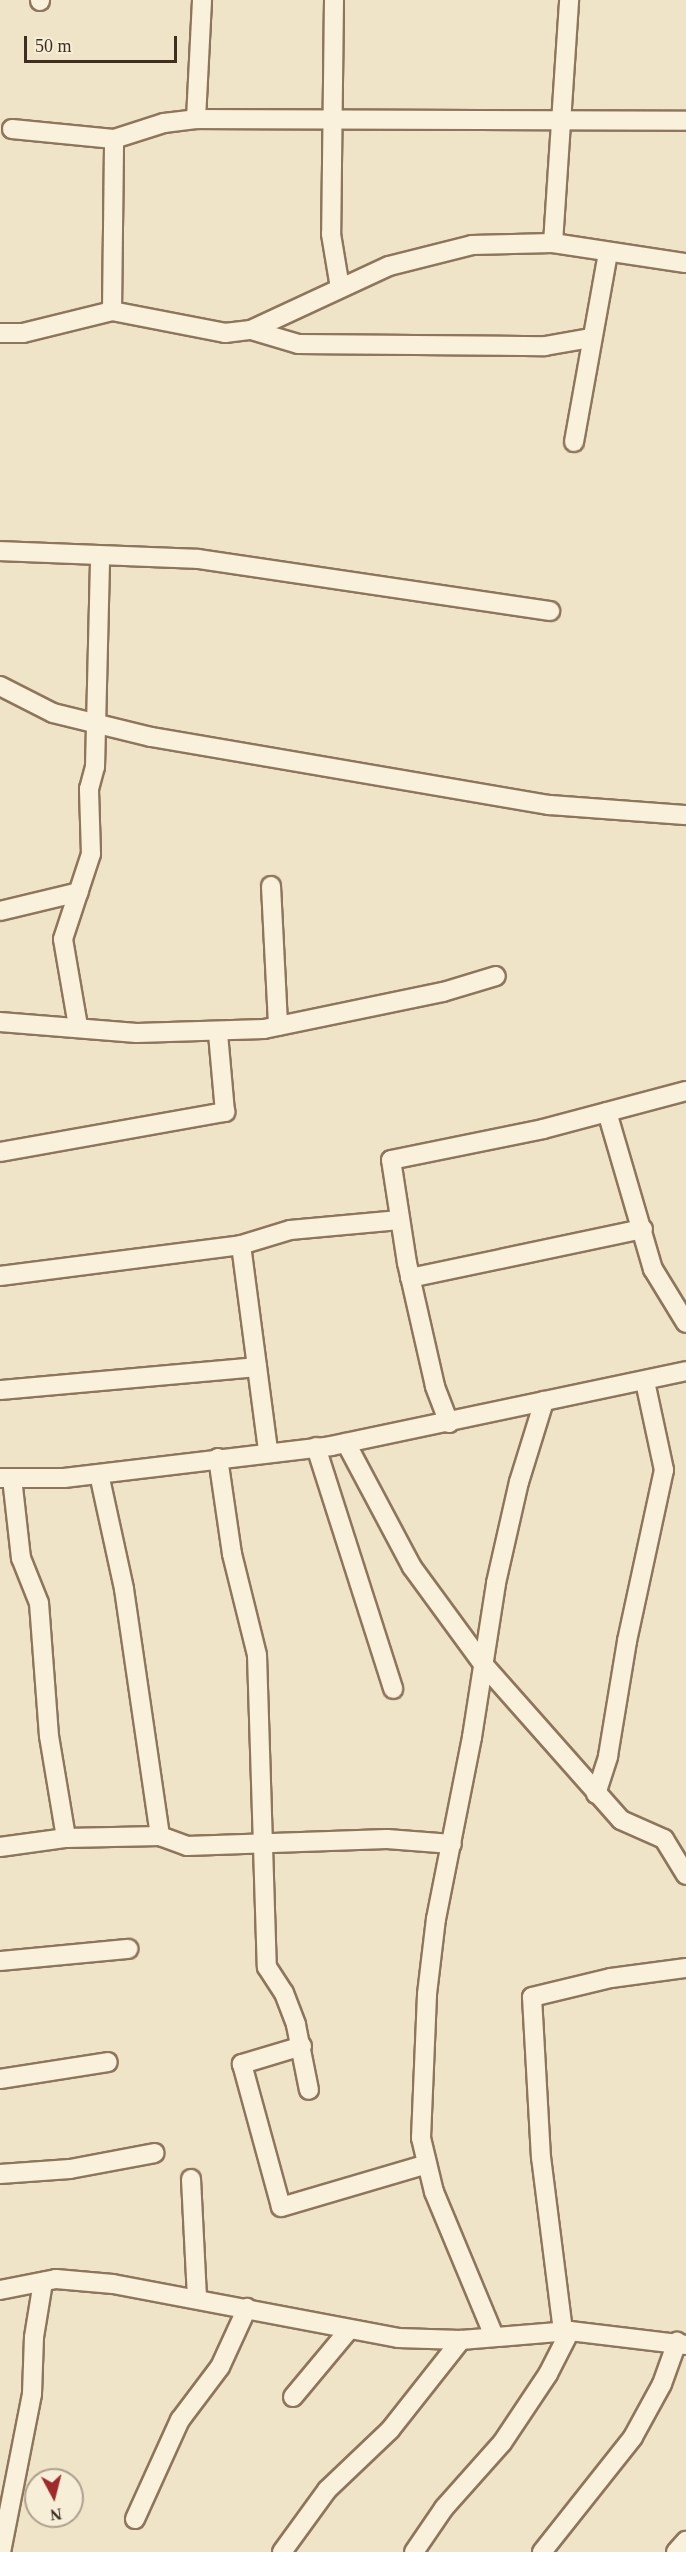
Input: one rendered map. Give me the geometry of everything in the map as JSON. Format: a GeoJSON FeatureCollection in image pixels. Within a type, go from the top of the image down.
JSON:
{"type":"FeatureCollection","features":[{"type":"Feature","properties":{"kind":"street"},"geometry":{"type":"LineString","coordinates":[[196,119],[202,0]]}},
{"type":"Feature","properties":{"kind":"street"},"geometry":{"type":"LineString","coordinates":[[334,0],[335,119],[331,234],[340,288]]}},
{"type":"Feature","properties":{"kind":"street"},"geometry":{"type":"LineString","coordinates":[[554,243],[569,0]]}},
{"type":"Feature","properties":{"kind":"street"},"geometry":{"type":"LineString","coordinates":[[12,129],[114,139],[164,123],[196,119],[563,118],[686,121]]}},
{"type":"Feature","properties":{"kind":"street"},"geometry":{"type":"LineString","coordinates":[[112,311],[114,139]]}},
{"type":"Feature","properties":{"kind":"street"},"geometry":{"type":"LineString","coordinates":[[0,333],[23,333],[112,311],[225,333],[251,330],[389,266],[472,245],[554,243],[684,264]]}},
{"type":"Feature","properties":{"kind":"street"},"geometry":{"type":"LineString","coordinates":[[574,442],[608,253]]}},
{"type":"Feature","properties":{"kind":"street"},"geometry":{"type":"LineString","coordinates":[[251,330],[298,344],[545,346],[591,338]]}},
{"type":"Feature","properties":{"kind":"street"},"geometry":{"type":"LineString","coordinates":[[0,551],[198,559],[550,611]]}},
{"type":"Feature","properties":{"kind":"street"},"geometry":{"type":"LineString","coordinates":[[78,1026],[63,939],[90,854],[89,789],[95,767],[94,723],[100,556]]}},
{"type":"Feature","properties":{"kind":"street"},"geometry":{"type":"LineString","coordinates":[[0,686],[52,713],[94,723],[549,804],[686,815]]}},
{"type":"Feature","properties":{"kind":"street"},"geometry":{"type":"LineString","coordinates":[[271,886],[278,1026]]}},
{"type":"Feature","properties":{"kind":"street"},"geometry":{"type":"LineString","coordinates":[[0,911],[79,892]]}},
{"type":"Feature","properties":{"kind":"street"},"geometry":{"type":"LineString","coordinates":[[0,1022],[78,1026],[137,1033],[218,1033],[278,1026],[443,992],[496,976]]}},
{"type":"Feature","properties":{"kind":"street"},"geometry":{"type":"LineString","coordinates":[[0,1152],[225,1112],[218,1033]]}},
{"type":"Feature","properties":{"kind":"street"},"geometry":{"type":"LineString","coordinates":[[449,1424],[435,1386],[410,1278],[391,1160],[607,1112],[686,1091]]}},
{"type":"Feature","properties":{"kind":"street"},"geometry":{"type":"LineString","coordinates":[[607,1112],[643,1228],[653,1269],[686,1323]]}},
{"type":"Feature","properties":{"kind":"street"},"geometry":{"type":"LineString","coordinates":[[0,1276],[241,1245],[290,1230],[400,1220]]}},
{"type":"Feature","properties":{"kind":"street"},"geometry":{"type":"LineString","coordinates":[[410,1278],[643,1228]]}},
{"type":"Feature","properties":{"kind":"street"},"geometry":{"type":"LineString","coordinates":[[241,1245],[268,1451]]}},
{"type":"Feature","properties":{"kind":"street"},"geometry":{"type":"LineString","coordinates":[[0,1390],[257,1367]]}},
{"type":"Feature","properties":{"kind":"street"},"geometry":{"type":"LineString","coordinates":[[66,1838],[49,1736],[39,1603],[21,1557],[6,1478],[99,1474],[346,1443],[449,1424],[686,1371]]}},
{"type":"Feature","properties":{"kind":"street"},"geometry":{"type":"LineString","coordinates":[[596,1794],[608,1756],[627,1641],[664,1470],[645,1381]]}},
{"type":"Feature","properties":{"kind":"street"},"geometry":{"type":"LineString","coordinates":[[494,2336],[434,2192],[421,2138],[427,1995],[435,1919],[452,1844],[483,1664],[519,1482],[544,1401]]}},
{"type":"Feature","properties":{"kind":"street"},"geometry":{"type":"LineString","coordinates":[[346,1443],[412,1567],[483,1664],[621,1820],[664,1839],[685,1871]]}},
{"type":"Feature","properties":{"kind":"street"},"geometry":{"type":"LineString","coordinates":[[316,1447],[393,1689]]}},
{"type":"Feature","properties":{"kind":"street"},"geometry":{"type":"LineString","coordinates":[[218,1458],[232,1554],[256,1655],[265,1844],[267,1967],[284,1993],[302,2046],[309,2090]]}},
{"type":"Feature","properties":{"kind":"street"},"geometry":{"type":"LineString","coordinates":[[99,1474],[124,1589],[160,1836]]}},
{"type":"Feature","properties":{"kind":"street"},"geometry":{"type":"LineString","coordinates":[[0,1847],[66,1838],[160,1836],[187,1846],[387,1839],[452,1844]]}},
{"type":"Feature","properties":{"kind":"street"},"geometry":{"type":"LineString","coordinates":[[0,1961],[128,1949]]}},
{"type":"Feature","properties":{"kind":"street"},"geometry":{"type":"LineString","coordinates":[[414,2552],[444,2508],[502,2443],[548,2374],[566,2331],[541,2158],[532,1997],[611,1978],[686,1968]]}},
{"type":"Feature","properties":{"kind":"street"},"geometry":{"type":"LineString","coordinates":[[302,2046],[242,2064],[281,2207],[427,2164]]}},
{"type":"Feature","properties":{"kind":"street"},"geometry":{"type":"LineString","coordinates":[[0,2079],[108,2062]]}},
{"type":"Feature","properties":{"kind":"street"},"geometry":{"type":"LineString","coordinates":[[0,2174],[70,2169],[155,2153]]}},
{"type":"Feature","properties":{"kind":"street"},"geometry":{"type":"LineString","coordinates":[[191,2179],[197,2298]]}},
{"type":"Feature","properties":{"kind":"street"},"geometry":{"type":"LineString","coordinates":[[1,2552],[32,2394],[34,2337],[43,2282]]}},
{"type":"Feature","properties":{"kind":"street"},"geometry":{"type":"LineString","coordinates":[[0,2290],[43,2282],[102,2283],[197,2298],[348,2331],[461,2340],[566,2331],[681,2344],[633,2437],[542,2552]]}},
{"type":"Feature","properties":{"kind":"street"},"geometry":{"type":"LineString","coordinates":[[135,2520],[180,2421],[220,2367],[247,2308]]}},
{"type":"Feature","properties":{"kind":"street"},"geometry":{"type":"LineString","coordinates":[[293,2397],[348,2331]]}},
{"type":"Feature","properties":{"kind":"street"},"geometry":{"type":"LineString","coordinates":[[282,2552],[327,2490],[390,2430],[461,2340]]}},
{"type":"Feature","properties":{"kind":"street"},"geometry":{"type":"LineString","coordinates":[[676,2552],[686,2541]]}}]}
